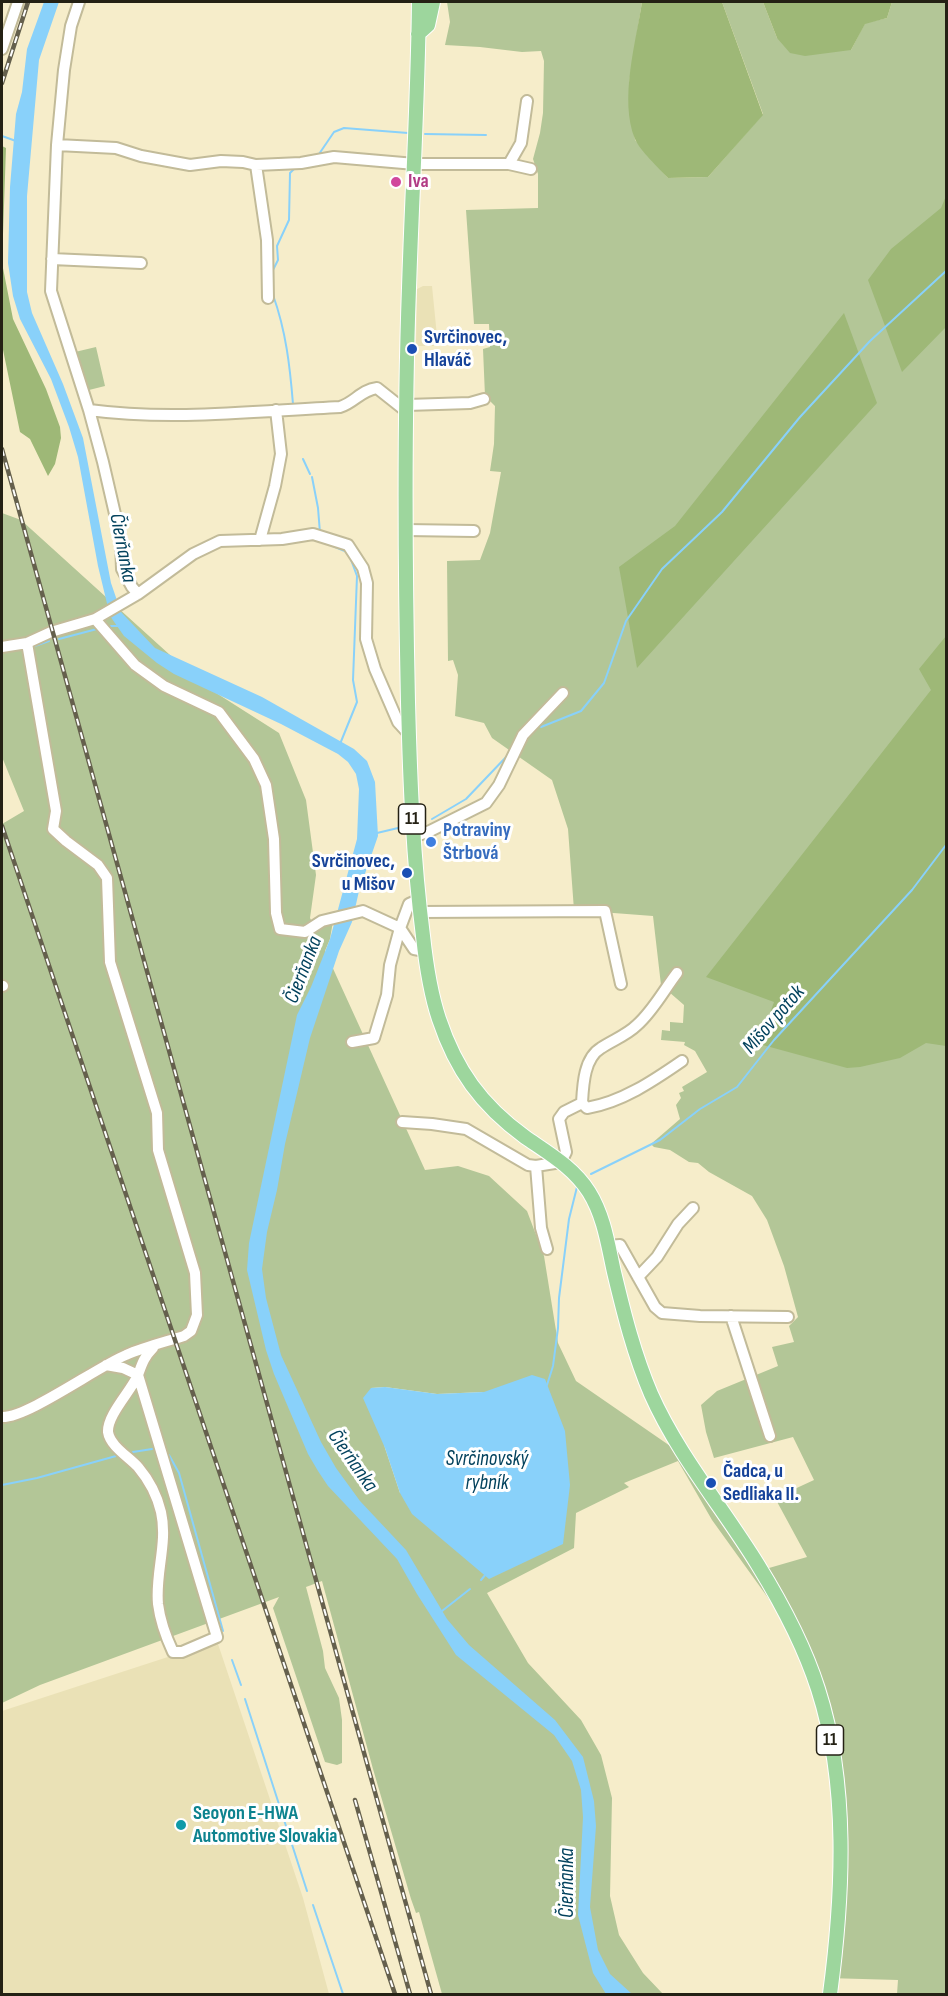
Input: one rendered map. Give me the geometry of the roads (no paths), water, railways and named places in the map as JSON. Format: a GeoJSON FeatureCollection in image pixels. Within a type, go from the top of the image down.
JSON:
{"type":"FeatureCollection","features":[{"type":"Feature","properties":{"kind":"main road","name":"11"},"geometry":{"type":"LineString","coordinates":[[419,2],[409,287],[406,530],[413,837],[429,981],[440,1022],[453,1054],[484,1103],[503,1120],[561,1162],[579,1179],[593,1199],[601,1217],[631,1338],[657,1405],[679,1446],[778,1599],[804,1652],[820,1696],[833,1755],[841,1844],[841,1880],[830,1995]]}},
{"type":"Feature","properties":{"kind":"main road"},"geometry":{"type":"LineString","coordinates":[[418,34],[428,25],[433,2]]}},
{"type":"Feature","properties":{"kind":"street"},"geometry":{"type":"LineString","coordinates":[[2,48],[18,2]]}},
{"type":"Feature","properties":{"kind":"street"},"geometry":{"type":"LineString","coordinates":[[79,2],[71,26],[57,145],[51,291],[88,410],[115,509],[121,540],[122,569],[136,595]]}},
{"type":"Feature","properties":{"kind":"street"},"geometry":{"type":"LineString","coordinates":[[510,164],[521,143],[528,101]]}},
{"type":"Feature","properties":{"kind":"street"},"geometry":{"type":"LineString","coordinates":[[57,145],[116,148],[141,156],[190,165],[221,161],[256,165],[301,163],[334,157],[415,164],[510,164],[531,169]]}},
{"type":"Feature","properties":{"kind":"street"},"geometry":{"type":"LineString","coordinates":[[256,165],[267,240],[268,298]]}},
{"type":"Feature","properties":{"kind":"street"},"geometry":{"type":"LineString","coordinates":[[52,259],[141,263]]}},
{"type":"Feature","properties":{"kind":"street"},"geometry":{"type":"LineString","coordinates":[[88,410],[121,414],[173,415],[340,407],[349,405],[362,393],[376,388],[407,408],[470,404],[484,399]]}},
{"type":"Feature","properties":{"kind":"street"},"geometry":{"type":"LineString","coordinates":[[260,540],[275,486],[281,453],[276,410]]}},
{"type":"Feature","properties":{"kind":"street"},"geometry":{"type":"LineString","coordinates":[[406,530],[474,531]]}},
{"type":"Feature","properties":{"kind":"street"},"geometry":{"type":"LineString","coordinates":[[2,647],[27,643],[51,632],[94,619],[136,595],[192,554],[220,541],[282,539],[313,534],[348,545],[363,568],[367,584],[366,639],[375,669],[398,722],[409,734]]}},
{"type":"Feature","properties":{"kind":"street"},"geometry":{"type":"LineString","coordinates":[[94,619],[135,665],[164,686],[219,712],[254,759],[266,785],[274,839],[276,913],[280,929],[305,932],[322,921],[363,911],[400,928],[414,949],[425,951]]}},
{"type":"Feature","properties":{"kind":"street"},"geometry":{"type":"LineString","coordinates":[[2,1417],[34,1406],[127,1355],[184,1336],[191,1331],[195,1323],[198,1306],[195,1274],[158,1150],[157,1113],[110,962],[107,878],[98,865],[53,829],[56,811],[27,643]]}},
{"type":"Feature","properties":{"kind":"street"},"geometry":{"type":"LineString","coordinates":[[413,837],[486,803],[499,785],[523,735],[563,693]]}},
{"type":"Feature","properties":{"kind":"street"},"geometry":{"type":"LineString","coordinates":[[352,1042],[374,1038],[385,1005],[390,965],[409,904],[605,911],[621,984]]}},
{"type":"Feature","properties":{"kind":"street"},"geometry":{"type":"LineString","coordinates":[[676,972],[648,1014],[636,1027],[599,1049],[591,1057],[583,1086],[582,1103],[587,1108],[602,1105],[648,1084],[682,1061]]}},
{"type":"Feature","properties":{"kind":"street"},"geometry":{"type":"LineString","coordinates":[[402,1122],[466,1129],[506,1154],[528,1165],[536,1166],[561,1162],[566,1152],[559,1119],[564,1112],[582,1103]]}},
{"type":"Feature","properties":{"kind":"street"},"geometry":{"type":"LineString","coordinates":[[536,1166],[541,1228],[547,1249]]}},
{"type":"Feature","properties":{"kind":"street"},"geometry":{"type":"LineString","coordinates":[[638,1277],[657,1257],[678,1224],[693,1208]]}},
{"type":"Feature","properties":{"kind":"street"},"geometry":{"type":"LineString","coordinates":[[608,1246],[620,1245],[655,1307],[662,1313],[788,1317]]}},
{"type":"Feature","properties":{"kind":"street"},"geometry":{"type":"LineString","coordinates":[[731,1316],[770,1436]]}},
{"type":"Feature","properties":{"kind":"street"},"geometry":{"type":"LineString","coordinates":[[106,1365],[123,1368],[138,1375],[217,1637],[182,1652],[173,1652],[166,1638],[158,1603],[164,1538],[161,1513],[155,1492],[138,1468],[115,1445],[108,1433],[111,1420],[138,1375],[140,1364],[155,1346]]}},
{"type":"Feature","properties":{"kind":"water"},"geometry":{"type":"Polygon","coordinates":[[[44,2],[59,2],[39,60],[27,196],[27,292],[32,313],[63,384],[83,438],[111,583],[121,612],[155,648],[262,697],[354,749],[367,761],[375,782],[378,836],[359,891],[352,922],[339,951],[310,1038],[267,1232],[262,1269],[266,1298],[281,1355],[321,1442],[336,1468],[360,1501],[406,1550],[447,1619],[469,1645],[555,1720],[583,1757],[594,1801],[596,1826],[590,1907],[598,1950],[610,1974],[632,1994],[606,1994],[593,1973],[578,1915],[583,1817],[581,1790],[572,1761],[554,1735],[456,1655],[397,1559],[328,1486],[308,1454],[266,1350],[247,1270],[249,1243],[297,1015],[330,939],[357,839],[359,789],[356,774],[348,762],[338,754],[281,724],[174,674],[124,636],[110,616],[98,566],[78,457],[51,379],[20,319],[13,296],[8,263],[10,187],[16,114],[22,92],[27,49],[44,2]]]}},
{"type":"Feature","properties":{"kind":"water","name":"Svrčinovský rybník"},"geometry":{"type":"Polygon","coordinates":[[[532,1375],[545,1379],[565,1431],[570,1485],[563,1544],[489,1579],[412,1514],[400,1493],[385,1448],[363,1398],[371,1388],[385,1387],[437,1394],[484,1392],[532,1375]]]}},
{"type":"Feature","properties":{"kind":"waterway"},"geometry":{"type":"LineString","coordinates":[[317,157],[334,132],[344,128],[408,133]]}},
{"type":"Feature","properties":{"kind":"waterway"},"geometry":{"type":"LineString","coordinates":[[425,134],[486,135]]}},
{"type":"Feature","properties":{"kind":"waterway"},"geometry":{"type":"LineString","coordinates":[[2,136],[16,141]]}},
{"type":"Feature","properties":{"kind":"waterway"},"geometry":{"type":"LineString","coordinates":[[272,272],[278,260],[277,246],[289,220],[290,173],[295,168]]}},
{"type":"Feature","properties":{"kind":"waterway"},"geometry":{"type":"LineString","coordinates":[[541,727],[581,711],[604,683],[626,621],[662,569],[722,512],[800,417],[870,341],[946,271]]}},
{"type":"Feature","properties":{"kind":"waterway"},"geometry":{"type":"LineString","coordinates":[[273,295],[287,349],[293,404]]}},
{"type":"Feature","properties":{"kind":"waterway"},"geometry":{"type":"LineString","coordinates":[[303,459],[310,474]]}},
{"type":"Feature","properties":{"kind":"waterway"},"geometry":{"type":"LineString","coordinates":[[312,477],[320,533]]}},
{"type":"Feature","properties":{"kind":"waterway"},"geometry":{"type":"LineString","coordinates":[[328,544],[347,552]]}},
{"type":"Feature","properties":{"kind":"waterway"},"geometry":{"type":"LineString","coordinates":[[340,744],[357,702],[353,680],[357,576],[350,557]]}},
{"type":"Feature","properties":{"kind":"waterway"},"geometry":{"type":"LineString","coordinates":[[111,626],[120,626]]}},
{"type":"Feature","properties":{"kind":"waterway"},"geometry":{"type":"LineString","coordinates":[[59,639],[97,629]]}},
{"type":"Feature","properties":{"kind":"waterway"},"geometry":{"type":"LineString","coordinates":[[32,647],[49,641]]}},
{"type":"Feature","properties":{"kind":"waterway"},"geometry":{"type":"LineString","coordinates":[[16,650],[23,650]]}},
{"type":"Feature","properties":{"kind":"waterway"},"geometry":{"type":"LineString","coordinates":[[432,819],[466,799],[508,755]]}},
{"type":"Feature","properties":{"kind":"waterway"},"geometry":{"type":"LineString","coordinates":[[377,833],[398,828]]}},
{"type":"Feature","properties":{"kind":"waterway","name":"Mišov potok"},"geometry":{"type":"LineString","coordinates":[[591,1174],[660,1140],[700,1109],[737,1087],[774,1040],[912,890],[946,845]]}},
{"type":"Feature","properties":{"kind":"waterway","name":"Mišov potok"},"geometry":{"type":"LineString","coordinates":[[547,1385],[553,1366],[569,1219],[577,1187]]}},
{"type":"Feature","properties":{"kind":"waterway"},"geometry":{"type":"LineString","coordinates":[[133,1452],[152,1449]]}},
{"type":"Feature","properties":{"kind":"waterway"},"geometry":{"type":"LineString","coordinates":[[169,1455],[179,1473],[223,1631]]}},
{"type":"Feature","properties":{"kind":"waterway"},"geometry":{"type":"LineString","coordinates":[[2,1485],[37,1478],[116,1456]]}},
{"type":"Feature","properties":{"kind":"waterway","name":"Mišov potok"},"geometry":{"type":"LineString","coordinates":[[481,1580],[486,1574]]}},
{"type":"Feature","properties":{"kind":"waterway","name":"Mišov potok"},"geometry":{"type":"LineString","coordinates":[[442,1611],[470,1589]]}},
{"type":"Feature","properties":{"kind":"waterway"},"geometry":{"type":"LineString","coordinates":[[232,1660],[241,1685]]}},
{"type":"Feature","properties":{"kind":"waterway"},"geometry":{"type":"LineString","coordinates":[[245,1699],[307,1891]]}},
{"type":"Feature","properties":{"kind":"waterway"},"geometry":{"type":"LineString","coordinates":[[313,1905],[343,1994]]}},
{"type":"Feature","properties":{"kind":"railway"},"geometry":{"type":"LineString","coordinates":[[2,83],[28,2]]}},
{"type":"Feature","properties":{"kind":"railway"},"geometry":{"type":"LineString","coordinates":[[2,449],[431,1994]]}},
{"type":"Feature","properties":{"kind":"railway"},"geometry":{"type":"LineString","coordinates":[[2,826],[395,1994]]}},
{"type":"Feature","properties":{"kind":"railway"},"geometry":{"type":"LineString","coordinates":[[355,1800],[410,1994]]}},
{"type":"Feature","properties":{"kind":"place","name":"Iva"},"geometry":{"type":"Point","coordinates":[396,182]}},
{"type":"Feature","properties":{"kind":"place","name":"Svrčinovec, Hlaváč"},"geometry":{"type":"Point","coordinates":[412,349]}},
{"type":"Feature","properties":{"kind":"place","name":"Potraviny Štrbová"},"geometry":{"type":"Point","coordinates":[431,842]}},
{"type":"Feature","properties":{"kind":"place","name":"Svrčinovec, u Mišov"},"geometry":{"type":"Point","coordinates":[407,873]}},
{"type":"Feature","properties":{"kind":"place","name":"Čadca, u Sedliaka II."},"geometry":{"type":"Point","coordinates":[711,1483]}},
{"type":"Feature","properties":{"kind":"place","name":"Seoyon E-HWA Automotive Slovakia"},"geometry":{"type":"Point","coordinates":[181,1825]}},
{"type":"Feature","properties":{"kind":"water label","name":"Čierňanka"},"geometry":{"type":"Point","coordinates":[122,548]}},
{"type":"Feature","properties":{"kind":"water label","name":"Čierňanka"},"geometry":{"type":"Point","coordinates":[304,970]}},
{"type":"Feature","properties":{"kind":"water label","name":"Čierňanka"},"geometry":{"type":"Point","coordinates":[352,1461]}},
{"type":"Feature","properties":{"kind":"water label","name":"Čierňanka"},"geometry":{"type":"Point","coordinates":[568,1883]}}]}
